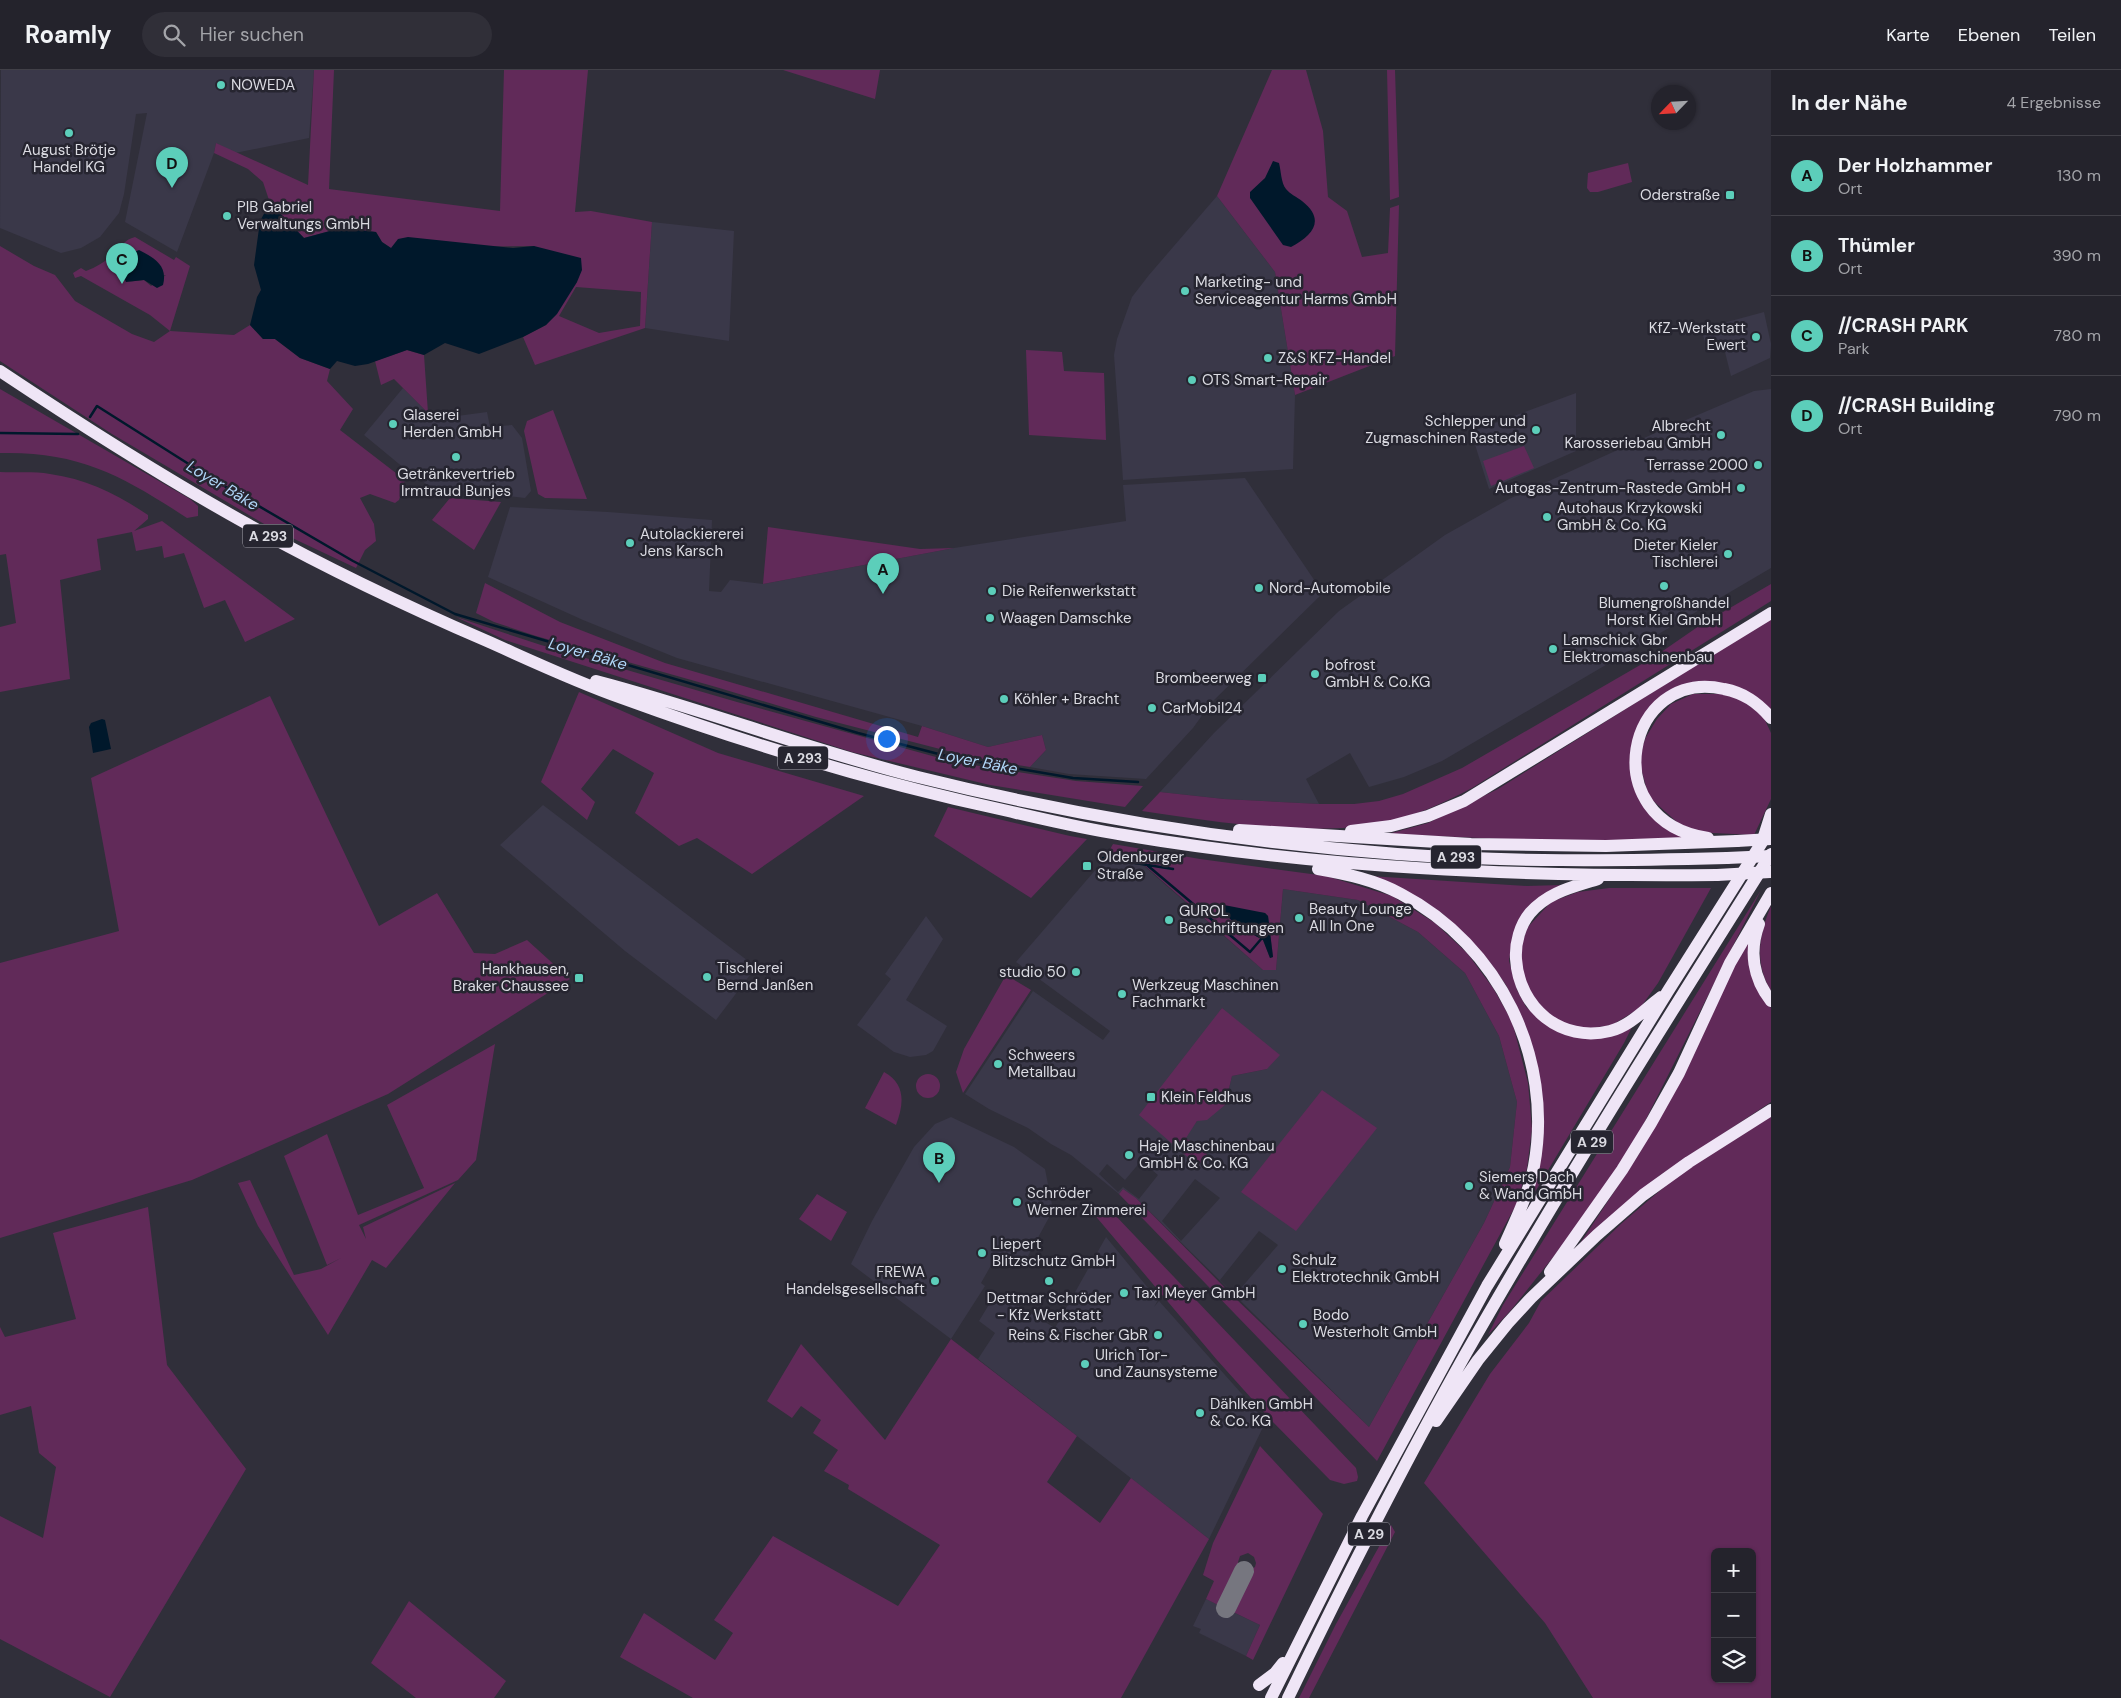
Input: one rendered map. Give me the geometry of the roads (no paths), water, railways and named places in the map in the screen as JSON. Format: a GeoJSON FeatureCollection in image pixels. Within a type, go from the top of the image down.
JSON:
{"type":"FeatureCollection","features":[{"type":"Feature","properties":{"kind":"highway","name":"A 293"},"geometry":{"type":"LineString","coordinates":[[0,371],[137,459],[257,530],[402,604],[619,697],[831,767],[923,792],[1096,830],[1306,860],[1474,872],[1609,876],[1717,875],[1771,872]]}},
{"type":"Feature","properties":{"kind":"highway"},"geometry":{"type":"LineString","coordinates":[[1318,835],[1391,826],[1428,816],[1464,801],[1771,613]]}},
{"type":"Feature","properties":{"kind":"highway","name":"A 293"},"geometry":{"type":"LineString","coordinates":[[541,665],[832,753],[916,776],[1096,815],[1187,831],[1303,846],[1473,858],[1606,861],[1771,855]]}},
{"type":"Feature","properties":{"kind":"highway"},"geometry":{"type":"LineString","coordinates":[[1737,841],[1684,832],[1665,822],[1649,806],[1640,790],[1636,773],[1636,746],[1641,730],[1650,715],[1664,702],[1681,692],[1697,688],[1714,687],[1752,698],[1771,718]]}},
{"type":"Feature","properties":{"kind":"highway"},"geometry":{"type":"LineString","coordinates":[[1187,831],[1226,830],[1471,844],[1606,846],[1767,841],[1771,814]]}},
{"type":"Feature","properties":{"kind":"highway","name":"A 29"},"geometry":{"type":"LineString","coordinates":[[1271,1698],[1291,1654],[1392,1460],[1487,1286],[1668,990],[1767,841],[1771,828]]}},
{"type":"Feature","properties":{"kind":"highway","name":"A 29"},"geometry":{"type":"LineString","coordinates":[[1288,1698],[1348,1573],[1465,1356],[1566,1184],[1771,855]]}},
{"type":"Feature","properties":{"kind":"highway"},"geometry":{"type":"LineString","coordinates":[[1306,860],[1319,869],[1352,875],[1385,886],[1414,901],[1440,919],[1465,940],[1494,976],[1505,993],[1524,1033],[1531,1057],[1538,1102],[1537,1149],[1527,1193],[1487,1286]]}},
{"type":"Feature","properties":{"kind":"highway","name":"A 293"},"geometry":{"type":"LineString","coordinates":[[1609,876],[1560,890],[1542,902],[1526,919],[1518,935],[1515,952],[1517,974],[1524,995],[1536,1010],[1562,1029],[1597,1033],[1628,1024],[1668,990]]}},
{"type":"Feature","properties":{"kind":"highway"},"geometry":{"type":"LineString","coordinates":[[1422,1435],[1440,1417],[1478,1360],[1531,1298],[1595,1210],[1651,1122],[1679,1073],[1730,964],[1771,893]]}},
{"type":"Feature","properties":{"kind":"highway"},"geometry":{"type":"LineString","coordinates":[[1771,893],[1754,937],[1753,952],[1754,967],[1761,989],[1771,1001]]}},
{"type":"Feature","properties":{"kind":"highway"},"geometry":{"type":"LineString","coordinates":[[1531,1298],[1643,1195],[1688,1162],[1771,1110]]}},
{"type":"Feature","properties":{"kind":"highway"},"geometry":{"type":"LineString","coordinates":[[1259,1685],[1275,1673],[1291,1654]]}},
{"type":"Feature","properties":{"kind":"water"},"geometry":{"type":"Polygon","coordinates":[[[1273,161],[1279,163],[1282,180],[1286,189],[1302,201],[1314,215],[1314,227],[1305,237],[1291,247],[1283,245],[1250,198],[1250,192],[1265,178],[1273,161]]]}},
{"type":"Feature","properties":{"kind":"water"},"geometry":{"type":"Polygon","coordinates":[[[270,203],[304,238],[341,228],[376,232],[382,242],[391,248],[398,239],[408,237],[513,248],[534,246],[581,258],[582,270],[577,282],[557,314],[546,325],[523,337],[479,354],[445,343],[424,355],[407,350],[368,364],[355,366],[337,361],[330,369],[300,358],[275,339],[263,339],[250,325],[257,297],[261,290],[254,265],[260,221],[270,203]]]}},
{"type":"Feature","properties":{"kind":"water"},"geometry":{"type":"Polygon","coordinates":[[[139,250],[159,263],[164,273],[163,285],[157,288],[144,280],[126,282],[124,268],[130,254],[139,250]]]}},
{"type":"Feature","properties":{"kind":"water"},"geometry":{"type":"Polygon","coordinates":[[[102,719],[105,720],[111,749],[93,753],[89,727],[91,723],[102,719]]]}},
{"type":"Feature","properties":{"kind":"water"},"geometry":{"type":"Polygon","coordinates":[[[1224,905],[1265,913],[1268,916],[1273,957],[1270,958],[1263,940],[1229,918],[1221,907],[1224,905]]]}},
{"type":"Feature","properties":{"kind":"waterway","name":"Loyer Bäke"},"geometry":{"type":"LineString","coordinates":[[90,417],[97,406],[214,480],[353,561],[455,614],[858,733],[950,757],[1073,778],[1138,782]]}},
{"type":"Feature","properties":{"kind":"waterway","name":"Loyer Bäke"},"geometry":{"type":"LineString","coordinates":[[0,433],[78,434]]}},
{"type":"Feature","properties":{"kind":"waterway"},"geometry":{"type":"LineString","coordinates":[[1103,858],[1173,869]]}},
{"type":"Feature","properties":{"kind":"waterway"},"geometry":{"type":"LineString","coordinates":[[1147,865],[1250,952],[1262,938]]}},
{"type":"Feature","properties":{"kind":"place","name":"NOWEDA"},"geometry":{"type":"Point","coordinates":[221,85]}},
{"type":"Feature","properties":{"kind":"place","name":"August Brötje Handel KG"},"geometry":{"type":"Point","coordinates":[69,133]}},
{"type":"Feature","properties":{"kind":"place","name":"//CRASH Building"},"geometry":{"type":"Point","coordinates":[172,188]}},
{"type":"Feature","properties":{"kind":"place","name":"Oderstraße"},"geometry":{"type":"Point","coordinates":[1730,195]}},
{"type":"Feature","properties":{"kind":"place","name":"PIB Gabriel Verwaltungs GmbH"},"geometry":{"type":"Point","coordinates":[227,216]}},
{"type":"Feature","properties":{"kind":"place","name":"//CRASH PARK"},"geometry":{"type":"Point","coordinates":[122,284]}},
{"type":"Feature","properties":{"kind":"place","name":"Marketing- und Serviceagentur Harms GmbH"},"geometry":{"type":"Point","coordinates":[1185,291]}},
{"type":"Feature","properties":{"kind":"place","name":"KfZ-Werkstatt Ewert"},"geometry":{"type":"Point","coordinates":[1756,337]}},
{"type":"Feature","properties":{"kind":"place","name":"Z&S KFZ-Handel"},"geometry":{"type":"Point","coordinates":[1268,358]}},
{"type":"Feature","properties":{"kind":"place","name":"OTS Smart-Repair"},"geometry":{"type":"Point","coordinates":[1192,380]}},
{"type":"Feature","properties":{"kind":"place","name":"Glaserei Herden GmbH"},"geometry":{"type":"Point","coordinates":[393,424]}},
{"type":"Feature","properties":{"kind":"place","name":"Schlepper und Zugmaschinen Rastede"},"geometry":{"type":"Point","coordinates":[1536,430]}},
{"type":"Feature","properties":{"kind":"place","name":"Albrecht Karosseriebau GmbH"},"geometry":{"type":"Point","coordinates":[1721,435]}},
{"type":"Feature","properties":{"kind":"place","name":"Getränkevertrieb Irmtraud Bunjes"},"geometry":{"type":"Point","coordinates":[456,457]}},
{"type":"Feature","properties":{"kind":"place","name":"Terrasse 2000"},"geometry":{"type":"Point","coordinates":[1758,465]}},
{"type":"Feature","properties":{"kind":"place","name":"Autogas-Zentrum-Rastede GmbH"},"geometry":{"type":"Point","coordinates":[1741,488]}},
{"type":"Feature","properties":{"kind":"place","name":"Autohaus Krzykowski GmbH & Co. KG"},"geometry":{"type":"Point","coordinates":[1547,517]}},
{"type":"Feature","properties":{"kind":"place","name":"Autolackiererei Jens Karsch"},"geometry":{"type":"Point","coordinates":[630,543]}},
{"type":"Feature","properties":{"kind":"place","name":"Dieter Kieler Tischlerei"},"geometry":{"type":"Point","coordinates":[1728,554]}},
{"type":"Feature","properties":{"kind":"place","name":"Blumengroßhandel Horst Kiel GmbH"},"geometry":{"type":"Point","coordinates":[1664,586]}},
{"type":"Feature","properties":{"kind":"place","name":"Nord-Automobile"},"geometry":{"type":"Point","coordinates":[1259,588]}},
{"type":"Feature","properties":{"kind":"place","name":"Die Reifenwerkstatt"},"geometry":{"type":"Point","coordinates":[992,591]}},
{"type":"Feature","properties":{"kind":"place","name":"Der Holzhammer"},"geometry":{"type":"Point","coordinates":[883,594]}},
{"type":"Feature","properties":{"kind":"place","name":"Waagen Damschke"},"geometry":{"type":"Point","coordinates":[990,618]}},
{"type":"Feature","properties":{"kind":"place","name":"Lamschick Gbr Elektromaschinenbau"},"geometry":{"type":"Point","coordinates":[1553,649]}},
{"type":"Feature","properties":{"kind":"place","name":"bofrost GmbH & Co.KG"},"geometry":{"type":"Point","coordinates":[1315,674]}},
{"type":"Feature","properties":{"kind":"place","name":"Brombeerweg"},"geometry":{"type":"Point","coordinates":[1262,678]}},
{"type":"Feature","properties":{"kind":"place","name":"Köhler + Bracht"},"geometry":{"type":"Point","coordinates":[1004,699]}},
{"type":"Feature","properties":{"kind":"place","name":"CarMobil24"},"geometry":{"type":"Point","coordinates":[1152,708]}},
{"type":"Feature","properties":{"kind":"place","name":"Oldenburger Straße"},"geometry":{"type":"Point","coordinates":[1087,866]}},
{"type":"Feature","properties":{"kind":"place","name":"Beauty Lounge All In One"},"geometry":{"type":"Point","coordinates":[1299,918]}},
{"type":"Feature","properties":{"kind":"place","name":"GUROL Beschriftungen"},"geometry":{"type":"Point","coordinates":[1169,920]}},
{"type":"Feature","properties":{"kind":"place","name":"studio 50"},"geometry":{"type":"Point","coordinates":[1076,972]}},
{"type":"Feature","properties":{"kind":"place","name":"Tischlerei Bernd Janßen"},"geometry":{"type":"Point","coordinates":[707,977]}},
{"type":"Feature","properties":{"kind":"place","name":"Hankhausen, Braker Chaussee"},"geometry":{"type":"Point","coordinates":[579,978]}},
{"type":"Feature","properties":{"kind":"place","name":"Werkzeug Maschinen Fachmarkt"},"geometry":{"type":"Point","coordinates":[1122,994]}},
{"type":"Feature","properties":{"kind":"place","name":"Schweers Metallbau"},"geometry":{"type":"Point","coordinates":[998,1064]}},
{"type":"Feature","properties":{"kind":"place","name":"Klein Feldhus"},"geometry":{"type":"Point","coordinates":[1151,1097]}},
{"type":"Feature","properties":{"kind":"place","name":"Haje Maschinenbau GmbH & Co. KG"},"geometry":{"type":"Point","coordinates":[1129,1155]}},
{"type":"Feature","properties":{"kind":"place","name":"Thümler"},"geometry":{"type":"Point","coordinates":[939,1183]}},
{"type":"Feature","properties":{"kind":"place","name":"Siemers Dach & Wand GmbH"},"geometry":{"type":"Point","coordinates":[1469,1186]}},
{"type":"Feature","properties":{"kind":"place","name":"Schröder Werner Zimmerei"},"geometry":{"type":"Point","coordinates":[1017,1202]}},
{"type":"Feature","properties":{"kind":"place","name":"Liepert Blitzschutz GmbH"},"geometry":{"type":"Point","coordinates":[982,1253]}},
{"type":"Feature","properties":{"kind":"place","name":"Schulz Elektrotechnik GmbH"},"geometry":{"type":"Point","coordinates":[1282,1269]}},
{"type":"Feature","properties":{"kind":"place","name":"FREWA Handelsgesellschaft"},"geometry":{"type":"Point","coordinates":[935,1281]}},
{"type":"Feature","properties":{"kind":"place","name":"Dettmar Schröder - Kfz Werkstatt"},"geometry":{"type":"Point","coordinates":[1049,1281]}},
{"type":"Feature","properties":{"kind":"place","name":"Taxi Meyer GmbH"},"geometry":{"type":"Point","coordinates":[1124,1293]}},
{"type":"Feature","properties":{"kind":"place","name":"Bodo Westerholt GmbH"},"geometry":{"type":"Point","coordinates":[1303,1324]}},
{"type":"Feature","properties":{"kind":"place","name":"Reins & Fischer GbR"},"geometry":{"type":"Point","coordinates":[1158,1335]}},
{"type":"Feature","properties":{"kind":"place","name":"Ulrich Tor- und Zaunsysteme"},"geometry":{"type":"Point","coordinates":[1085,1364]}},
{"type":"Feature","properties":{"kind":"place","name":"Dählken GmbH & Co. KG"},"geometry":{"type":"Point","coordinates":[1200,1413]}}]}
